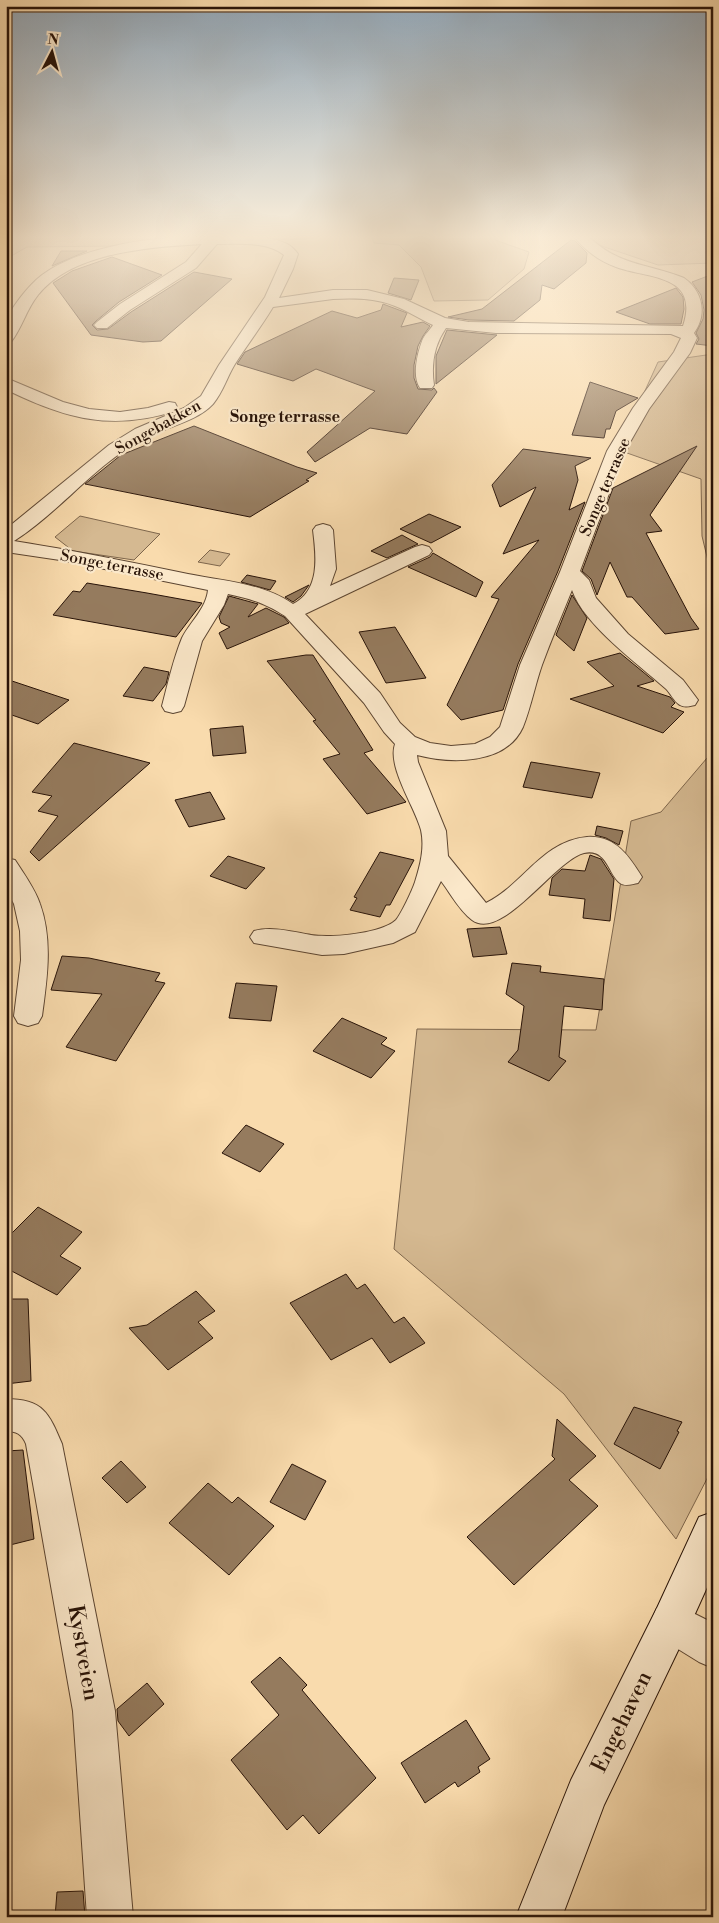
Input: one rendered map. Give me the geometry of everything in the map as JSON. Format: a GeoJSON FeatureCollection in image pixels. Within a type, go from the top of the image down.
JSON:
{"type":"FeatureCollection","features":[{"type":"Feature","properties":{"kind":"street"},"geometry":{"type":"LineString","coordinates":[[6,339],[13,325]]}},
{"type":"Feature","properties":{"kind":"street","name":"Songebakken"},"geometry":{"type":"LineString","coordinates":[[6,538],[20,529],[96,463],[119,447],[146,430],[182,416],[203,403],[216,388],[223,372],[253,325]]}},
{"type":"Feature","properties":{"kind":"street"},"geometry":{"type":"LineString","coordinates":[[426,385],[424,370],[430,340],[441,325]]}},
{"type":"Feature","properties":{"kind":"street"},"geometry":{"type":"LineString","coordinates":[[460,325],[503,329],[672,329],[682,332],[689,330],[691,325]]}},
{"type":"Feature","properties":{"kind":"street","name":"Songe terrasse"},"geometry":{"type":"LineString","coordinates":[[6,546],[60,554],[262,595],[300,608],[399,735],[407,742],[418,748],[440,752],[464,752],[496,744],[506,736],[511,727],[531,665],[570,572],[616,452],[641,408],[682,353],[689,338],[687,334],[682,332]]}},
{"type":"Feature","properties":{"kind":"street"},"geometry":{"type":"LineString","coordinates":[[6,383],[26,393],[78,413],[96,416],[131,416],[168,408],[181,402],[209,378],[223,372]]}},
{"type":"Feature","properties":{"kind":"street"},"geometry":{"type":"LineString","coordinates":[[300,608],[322,585],[328,571],[324,530]]}},
{"type":"Feature","properties":{"kind":"street"},"geometry":{"type":"LineString","coordinates":[[300,608],[422,551]]}},
{"type":"Feature","properties":{"kind":"street"},"geometry":{"type":"LineString","coordinates":[[570,572],[579,580],[586,600],[620,639],[675,686],[686,700]]}},
{"type":"Feature","properties":{"kind":"street"},"geometry":{"type":"LineString","coordinates":[[173,706],[195,634],[218,598],[218,586]]}},
{"type":"Feature","properties":{"kind":"street"},"geometry":{"type":"LineString","coordinates":[[264,937],[322,946],[344,945],[382,937],[406,926],[426,885],[435,858],[434,831],[406,762],[405,748],[407,742]]}},
{"type":"Feature","properties":{"kind":"street"},"geometry":{"type":"LineString","coordinates":[[435,858],[447,867],[476,909],[483,914],[493,912],[505,904],[552,861],[572,847],[581,844],[593,844],[611,852],[629,877]]}},
{"type":"Feature","properties":{"kind":"street"},"geometry":{"type":"LineString","coordinates":[[6,866],[26,903],[34,932],[34,969],[28,1016]]}},
{"type":"Feature","properties":{"kind":"street","name":"Kystveien"},"geometry":{"type":"LineString","coordinates":[[6,1415],[22,1415],[37,1427],[44,1444],[94,1711],[110,1917]]}},
{"type":"Feature","properties":{"kind":"street","name":"Engehaven"},"geometry":{"type":"LineString","coordinates":[[539,1917],[586,1795],[671,1622],[713,1530]]}},
{"type":"Feature","properties":{"kind":"street"},"geometry":{"type":"LineString","coordinates":[[671,1622],[713,1648]]}},
{"type":"Feature","properties":{"kind":"shaded area"},"geometry":{"type":"Polygon","coordinates":[[[713,354],[713,582],[702,536],[701,479],[627,453],[639,404],[658,362],[713,354]]]}},
{"type":"Feature","properties":{"kind":"shaded area"},"geometry":{"type":"Polygon","coordinates":[[[80,516],[160,534],[134,560],[73,551],[55,537],[80,516]]]}},
{"type":"Feature","properties":{"kind":"shaded area"},"geometry":{"type":"Polygon","coordinates":[[[210,550],[230,554],[220,566],[198,562],[210,550]]]}},
{"type":"Feature","properties":{"kind":"shaded area"},"geometry":{"type":"Polygon","coordinates":[[[713,751],[713,1467],[676,1539],[564,1394],[394,1249],[417,1029],[596,1030],[631,821],[661,812],[713,751]]]}},
{"type":"Feature","properties":{"kind":"building"},"geometry":{"type":"Polygon","coordinates":[[[84,325],[92,325],[97,330],[108,329],[114,325],[180,325],[161,341],[143,342],[91,335],[84,325]]]}},
{"type":"Feature","properties":{"kind":"building"},"geometry":{"type":"Polygon","coordinates":[[[303,325],[402,325],[401,327],[428,325],[430,326],[418,346],[414,365],[414,378],[418,389],[432,390],[434,388],[437,392],[407,434],[370,428],[315,462],[307,452],[375,391],[316,369],[293,381],[237,364],[245,352],[303,325]]]}},
{"type":"Feature","properties":{"kind":"building"},"geometry":{"type":"Polygon","coordinates":[[[700,325],[713,325],[713,346],[696,344],[699,339],[696,333],[700,325]]]}},
{"type":"Feature","properties":{"kind":"building"},"geometry":{"type":"Polygon","coordinates":[[[447,330],[497,335],[436,384],[436,356],[447,330]]]}},
{"type":"Feature","properties":{"kind":"building"},"geometry":{"type":"Polygon","coordinates":[[[590,382],[638,398],[616,411],[610,429],[606,429],[604,438],[572,435],[590,382]]]}},
{"type":"Feature","properties":{"kind":"building"},"geometry":{"type":"Polygon","coordinates":[[[194,426],[297,467],[317,473],[306,480],[309,481],[250,517],[85,484],[121,455],[194,426]]]}},
{"type":"Feature","properties":{"kind":"building"},"geometry":{"type":"Polygon","coordinates":[[[697,446],[650,515],[662,531],[646,533],[691,618],[699,629],[665,634],[632,597],[627,597],[610,562],[597,595],[591,579],[582,571],[613,488],[697,446]]]}},
{"type":"Feature","properties":{"kind":"building"},"geometry":{"type":"Polygon","coordinates":[[[523,449],[591,458],[575,466],[578,480],[569,510],[585,502],[518,664],[503,710],[461,720],[447,705],[499,599],[491,597],[539,540],[503,554],[536,487],[500,507],[492,485],[523,449]]]}},
{"type":"Feature","properties":{"kind":"building"},"geometry":{"type":"Polygon","coordinates":[[[429,514],[461,527],[431,543],[400,529],[429,514]]]}},
{"type":"Feature","properties":{"kind":"building"},"geometry":{"type":"Polygon","coordinates":[[[402,535],[418,544],[387,558],[371,551],[402,535]]]}},
{"type":"Feature","properties":{"kind":"building"},"geometry":{"type":"Polygon","coordinates":[[[433,553],[483,582],[476,597],[408,567],[430,557],[433,553]]]}},
{"type":"Feature","properties":{"kind":"building"},"geometry":{"type":"Polygon","coordinates":[[[247,575],[276,581],[270,590],[241,582],[247,575]]]}},
{"type":"Feature","properties":{"kind":"building"},"geometry":{"type":"Polygon","coordinates":[[[87,583],[202,603],[176,637],[53,615],[73,591],[80,592],[87,583]]]}},
{"type":"Feature","properties":{"kind":"building"},"geometry":{"type":"Polygon","coordinates":[[[309,585],[301,596],[293,602],[285,597],[309,585]]]}},
{"type":"Feature","properties":{"kind":"building"},"geometry":{"type":"Polygon","coordinates":[[[572,595],[587,618],[574,651],[556,635],[572,595]]]}},
{"type":"Feature","properties":{"kind":"building"},"geometry":{"type":"Polygon","coordinates":[[[229,596],[258,604],[248,617],[266,608],[284,617],[289,623],[227,649],[219,633],[230,627],[221,623],[219,617],[229,596]]]}},
{"type":"Feature","properties":{"kind":"building"},"geometry":{"type":"Polygon","coordinates":[[[395,627],[426,678],[386,683],[359,632],[395,627]]]}},
{"type":"Feature","properties":{"kind":"building"},"geometry":{"type":"Polygon","coordinates":[[[620,653],[654,681],[637,686],[670,697],[675,703],[671,707],[684,712],[663,733],[570,699],[614,686],[587,662],[620,653]]]}},
{"type":"Feature","properties":{"kind":"building"},"geometry":{"type":"Polygon","coordinates":[[[313,655],[373,750],[364,753],[406,802],[367,814],[323,759],[340,754],[313,721],[316,720],[267,661],[313,655]]]}},
{"type":"Feature","properties":{"kind":"building"},"geometry":{"type":"Polygon","coordinates":[[[144,667],[169,672],[166,684],[153,701],[123,696],[144,667]]]}},
{"type":"Feature","properties":{"kind":"building"},"geometry":{"type":"Polygon","coordinates":[[[6,679],[69,700],[38,724],[6,713],[6,679]]]}},
{"type":"Feature","properties":{"kind":"building"},"geometry":{"type":"Polygon","coordinates":[[[243,726],[246,753],[213,756],[210,729],[243,726]]]}},
{"type":"Feature","properties":{"kind":"building"},"geometry":{"type":"Polygon","coordinates":[[[74,743],[150,763],[39,861],[30,852],[58,816],[38,811],[52,796],[32,792],[74,743]]]}},
{"type":"Feature","properties":{"kind":"building"},"geometry":{"type":"Polygon","coordinates":[[[531,762],[600,773],[592,798],[523,787],[531,762]]]}},
{"type":"Feature","properties":{"kind":"building"},"geometry":{"type":"Polygon","coordinates":[[[210,792],[225,819],[189,827],[175,800],[210,792]]]}},
{"type":"Feature","properties":{"kind":"building"},"geometry":{"type":"Polygon","coordinates":[[[597,826],[623,831],[619,845],[595,835],[597,826]]]}},
{"type":"Feature","properties":{"kind":"building"},"geometry":{"type":"Polygon","coordinates":[[[380,852],[414,860],[390,905],[386,905],[380,917],[350,910],[357,898],[354,897],[380,852]]]}},
{"type":"Feature","properties":{"kind":"building"},"geometry":{"type":"Polygon","coordinates":[[[590,855],[601,859],[614,879],[610,921],[583,918],[585,899],[549,895],[552,878],[562,869],[585,871],[590,855]]]}},
{"type":"Feature","properties":{"kind":"building"},"geometry":{"type":"Polygon","coordinates":[[[228,856],[265,868],[246,889],[210,876],[228,856]]]}},
{"type":"Feature","properties":{"kind":"building"},"geometry":{"type":"Polygon","coordinates":[[[500,927],[507,954],[473,957],[467,929],[500,927]]]}},
{"type":"Feature","properties":{"kind":"building"},"geometry":{"type":"Polygon","coordinates":[[[62,956],[89,958],[160,973],[155,981],[165,983],[116,1061],[66,1047],[102,994],[51,990],[62,956]]]}},
{"type":"Feature","properties":{"kind":"building"},"geometry":{"type":"Polygon","coordinates":[[[512,963],[541,966],[540,972],[604,979],[602,1010],[564,1006],[559,1057],[566,1061],[549,1081],[508,1062],[518,1050],[524,1006],[506,994],[512,963]]]}},
{"type":"Feature","properties":{"kind":"building"},"geometry":{"type":"Polygon","coordinates":[[[236,983],[277,986],[271,1021],[229,1018],[236,983]]]}},
{"type":"Feature","properties":{"kind":"building"},"geometry":{"type":"Polygon","coordinates":[[[342,1018],[387,1038],[381,1044],[395,1051],[371,1078],[313,1051],[342,1018]]]}},
{"type":"Feature","properties":{"kind":"building"},"geometry":{"type":"Polygon","coordinates":[[[246,1125],[284,1144],[260,1172],[222,1153],[246,1125]]]}},
{"type":"Feature","properties":{"kind":"building"},"geometry":{"type":"Polygon","coordinates":[[[38,1207],[82,1232],[60,1256],[81,1268],[57,1295],[6,1268],[6,1239],[38,1207]]]}},
{"type":"Feature","properties":{"kind":"building"},"geometry":{"type":"Polygon","coordinates":[[[346,1274],[357,1289],[365,1284],[394,1323],[404,1317],[425,1343],[390,1363],[372,1338],[331,1360],[290,1303],[346,1274]]]}},
{"type":"Feature","properties":{"kind":"building"},"geometry":{"type":"Polygon","coordinates":[[[196,1291],[215,1311],[198,1322],[213,1338],[168,1370],[129,1328],[147,1325],[196,1291]]]}},
{"type":"Feature","properties":{"kind":"building"},"geometry":{"type":"Polygon","coordinates":[[[6,1299],[28,1299],[31,1381],[6,1384],[6,1299]]]}},
{"type":"Feature","properties":{"kind":"building"},"geometry":{"type":"Polygon","coordinates":[[[634,1407],[682,1422],[677,1431],[679,1432],[660,1469],[614,1444],[634,1407]]]}},
{"type":"Feature","properties":{"kind":"building"},"geometry":{"type":"Polygon","coordinates":[[[557,1419],[596,1456],[569,1480],[598,1506],[514,1585],[467,1537],[555,1459],[552,1456],[557,1419]]]}},
{"type":"Feature","properties":{"kind":"building"},"geometry":{"type":"Polygon","coordinates":[[[23,1450],[34,1539],[6,1546],[6,1451],[23,1450]]]}},
{"type":"Feature","properties":{"kind":"building"},"geometry":{"type":"Polygon","coordinates":[[[121,1461],[146,1487],[127,1503],[102,1478],[121,1461]]]}},
{"type":"Feature","properties":{"kind":"building"},"geometry":{"type":"Polygon","coordinates":[[[292,1464],[326,1481],[305,1520],[270,1502],[292,1464]]]}},
{"type":"Feature","properties":{"kind":"building"},"geometry":{"type":"Polygon","coordinates":[[[208,1483],[232,1503],[238,1497],[274,1526],[229,1575],[169,1523],[208,1483]]]}},
{"type":"Feature","properties":{"kind":"building"},"geometry":{"type":"Polygon","coordinates":[[[280,1657],[307,1685],[302,1690],[376,1778],[319,1834],[303,1815],[287,1830],[231,1760],[279,1715],[251,1682],[280,1657]]]}},
{"type":"Feature","properties":{"kind":"building"},"geometry":{"type":"Polygon","coordinates":[[[147,1683],[164,1704],[129,1736],[118,1721],[117,1709],[147,1683]]]}},
{"type":"Feature","properties":{"kind":"building"},"geometry":{"type":"Polygon","coordinates":[[[466,1720],[490,1759],[478,1767],[480,1772],[458,1787],[455,1782],[425,1803],[401,1763],[466,1720]]]}},
{"type":"Feature","properties":{"kind":"building"},"geometry":{"type":"Polygon","coordinates":[[[83,1891],[85,1917],[55,1917],[57,1892],[83,1891]]]}},
{"type":"Feature","properties":{"kind":"district","name":"Songe terrasse"},"geometry":{"type":"Point","coordinates":[285,417]}}]}
